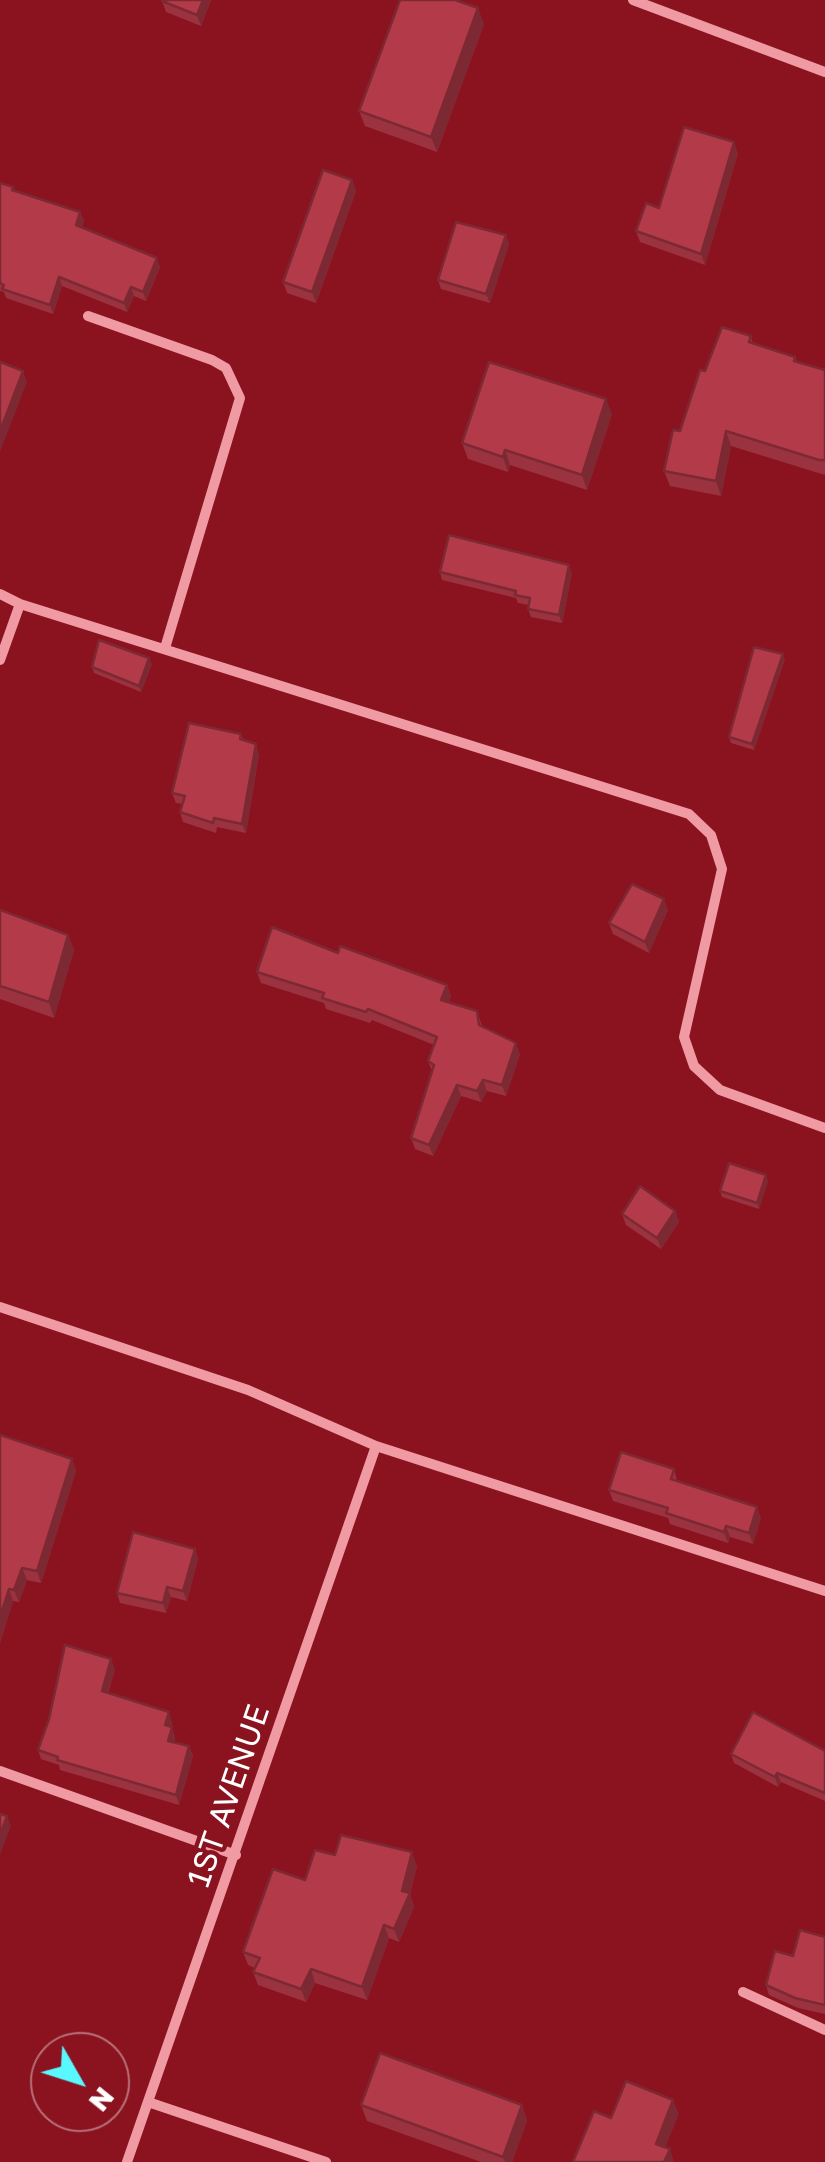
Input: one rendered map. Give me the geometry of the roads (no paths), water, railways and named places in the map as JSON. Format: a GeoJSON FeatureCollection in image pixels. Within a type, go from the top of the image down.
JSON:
{"type":"FeatureCollection","features":[{"type":"Feature","properties":{"kind":"street"},"geometry":{"type":"LineString","coordinates":[[633,0],[825,72]]}},
{"type":"Feature","properties":{"kind":"street"},"geometry":{"type":"LineString","coordinates":[[88,316],[212,360],[226,368],[240,398],[165,648]]}},
{"type":"Feature","properties":{"kind":"street"},"geometry":{"type":"LineString","coordinates":[[0,594],[20,604],[689,814],[712,835],[722,869],[684,1037],[694,1066],[720,1090],[825,1128]]}},
{"type":"Feature","properties":{"kind":"street"},"geometry":{"type":"LineString","coordinates":[[0,660],[20,604]]}},
{"type":"Feature","properties":{"kind":"street"},"geometry":{"type":"LineString","coordinates":[[0,1307],[248,1390],[376,1446],[825,1591]]}},
{"type":"Feature","properties":{"kind":"street","name":"1ST AVENUE"},"geometry":{"type":"LineString","coordinates":[[127,2162],[376,1446]]}},
{"type":"Feature","properties":{"kind":"street"},"geometry":{"type":"LineString","coordinates":[[0,1771],[236,1855]]}},
{"type":"Feature","properties":{"kind":"street"},"geometry":{"type":"LineString","coordinates":[[743,1992],[825,2030]]}},
{"type":"Feature","properties":{"kind":"street"},"geometry":{"type":"LineString","coordinates":[[148,2102],[326,2162]]}}]}
